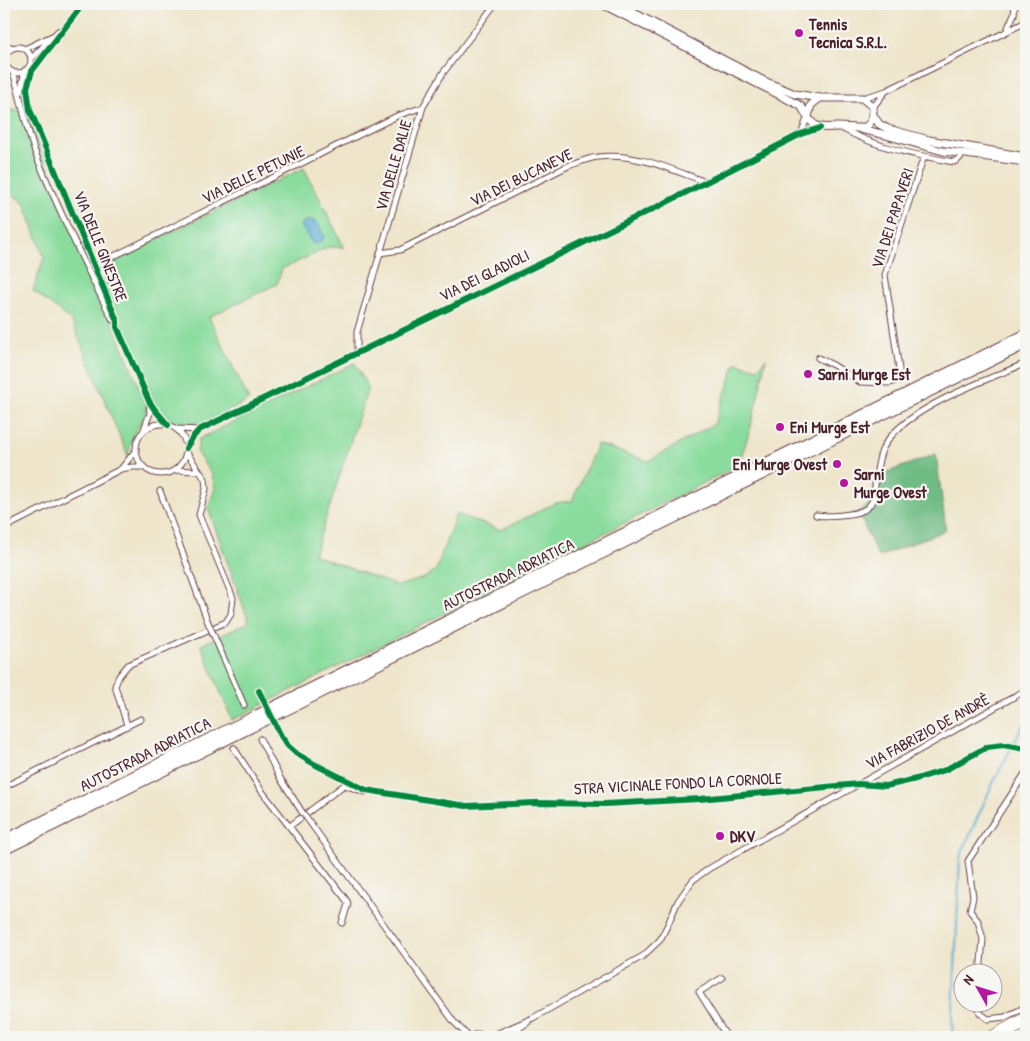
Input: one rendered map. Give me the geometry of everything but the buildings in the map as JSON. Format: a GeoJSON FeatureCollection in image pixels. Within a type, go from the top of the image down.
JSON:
{"type":"FeatureCollection","features":[{"type":"Feature","properties":{"kind":"highway","name":"AUTOSTRADA ADRIATICA"},"geometry":{"type":"LineString","coordinates":[[4,840],[1026,334]]}},
{"type":"Feature","properties":{"kind":"highway","name":"AUTOSTRADA ADRIATICA"},"geometry":{"type":"LineString","coordinates":[[4,850],[1026,344]]}},
{"type":"Feature","properties":{"kind":"main road"},"geometry":{"type":"LineString","coordinates":[[602,4],[801,106],[812,123],[820,128],[860,129],[943,151],[1026,162]]}},
{"type":"Feature","properties":{"kind":"main road"},"geometry":{"type":"LineString","coordinates":[[617,4],[766,82],[796,94],[820,98],[862,98],[873,107],[873,115],[866,127],[860,129]]}},
{"type":"Feature","properties":{"kind":"main road"},"geometry":{"type":"LineString","coordinates":[[808,116],[811,105],[820,98]]}},
{"type":"Feature","properties":{"kind":"main road"},"geometry":{"type":"LineString","coordinates":[[873,115],[879,124],[888,129],[929,140],[1026,157]]}},
{"type":"Feature","properties":{"kind":"main road"},"geometry":{"type":"LineString","coordinates":[[988,1037],[1026,1016]]}},
{"type":"Feature","properties":{"kind":"main road"},"geometry":{"type":"LineString","coordinates":[[1002,1037],[1026,1024]]}},
{"type":"Feature","properties":{"kind":"main road"},"geometry":{"type":"LineString","coordinates":[[470,1037],[484,1037]]}},
{"type":"Feature","properties":{"kind":"street"},"geometry":{"type":"LineString","coordinates":[[20,94],[25,70],[31,59],[83,4]]}},
{"type":"Feature","properties":{"kind":"street","name":"VIA DELLE GINESTRE"},"geometry":{"type":"LineString","coordinates":[[83,4],[32,72],[27,88],[30,110],[117,321],[117,326],[150,401],[168,425]]}},
{"type":"Feature","properties":{"kind":"street"},"geometry":{"type":"LineString","coordinates":[[1005,32],[1014,14],[1015,4]]}},
{"type":"Feature","properties":{"kind":"street","name":"VIA DELLE DALIE"},"geometry":{"type":"LineString","coordinates":[[357,353],[357,332],[423,106],[443,73],[493,5]]}},
{"type":"Feature","properties":{"kind":"street"},"geometry":{"type":"LineString","coordinates":[[862,98],[886,91],[1026,22]]}},
{"type":"Feature","properties":{"kind":"street"},"geometry":{"type":"LineString","coordinates":[[4,44],[13,48],[25,49],[57,33]]}},
{"type":"Feature","properties":{"kind":"street"},"geometry":{"type":"LineString","coordinates":[[13,48],[4,58],[20,94],[34,149],[48,185],[99,295],[117,326]]}},
{"type":"Feature","properties":{"kind":"street"},"geometry":{"type":"LineString","coordinates":[[25,49],[31,59]]}},
{"type":"Feature","properties":{"kind":"street"},"geometry":{"type":"LineString","coordinates":[[8,70],[21,72],[25,70]]}},
{"type":"Feature","properties":{"kind":"street"},"geometry":{"type":"LineString","coordinates":[[873,107],[886,91]]}},
{"type":"Feature","properties":{"kind":"street","name":"VIA DELLE PETUNIE"},"geometry":{"type":"LineString","coordinates":[[94,266],[397,116],[423,106]]}},
{"type":"Feature","properties":{"kind":"street"},"geometry":{"type":"LineString","coordinates":[[801,134],[808,116]]}},
{"type":"Feature","properties":{"kind":"street"},"geometry":{"type":"LineString","coordinates":[[840,127],[862,138],[910,154],[954,162],[963,154]]}},
{"type":"Feature","properties":{"kind":"street","name":"VIA DEI GLADIOLI"},"geometry":{"type":"LineString","coordinates":[[175,470],[181,464],[193,437],[200,430],[801,134],[820,128]]}},
{"type":"Feature","properties":{"kind":"street","name":"VIA DEI PAPAVERI"},"geometry":{"type":"LineString","coordinates":[[818,358],[860,382],[890,383],[899,377],[885,275],[924,156]]}},
{"type":"Feature","properties":{"kind":"street","name":"VIA DEI BUCANEVE"},"geometry":{"type":"LineString","coordinates":[[380,253],[400,250],[568,166],[597,157],[623,157],[648,162],[706,182]]}},
{"type":"Feature","properties":{"kind":"street"},"geometry":{"type":"LineString","coordinates":[[816,515],[858,512],[865,509],[872,503],[874,497],[882,448],[906,422],[958,392],[1026,363]]}},
{"type":"Feature","properties":{"kind":"street"},"geometry":{"type":"LineString","coordinates":[[150,401],[150,413],[137,444],[138,459],[144,467],[154,473],[162,474],[175,470],[197,471]]}},
{"type":"Feature","properties":{"kind":"street"},"geometry":{"type":"LineString","coordinates":[[143,432],[156,424],[168,425]]}},
{"type":"Feature","properties":{"kind":"street","name":"VIA DEI GLADIOLI"},"geometry":{"type":"LineString","coordinates":[[168,425],[176,429],[200,430]]}},
{"type":"Feature","properties":{"kind":"street"},"geometry":{"type":"LineString","coordinates":[[127,725],[115,686],[119,676],[128,665],[218,626],[226,622],[231,614],[233,598],[199,515],[200,504],[206,489],[205,479],[197,471],[186,450],[182,434],[176,429]]}},
{"type":"Feature","properties":{"kind":"street"},"geometry":{"type":"LineString","coordinates":[[121,469],[136,450]]}},
{"type":"Feature","properties":{"kind":"street"},"geometry":{"type":"LineString","coordinates":[[4,528],[121,469],[132,466],[144,467]]}},
{"type":"Feature","properties":{"kind":"street"},"geometry":{"type":"LineString","coordinates":[[160,491],[207,620],[244,705]]}},
{"type":"Feature","properties":{"kind":"street","name":"VIA FABRIZIO DE ANDRÈ"},"geometry":{"type":"LineString","coordinates":[[533,1018],[643,956],[660,940],[678,901],[688,887],[710,868],[1026,690]]}},
{"type":"Feature","properties":{"kind":"street","name":"STRA VICINALE FONDO LA CORNOLE"},"geometry":{"type":"LineString","coordinates":[[259,691],[281,736],[297,754],[366,790],[466,806],[543,803],[605,804],[700,799],[858,784],[886,786],[945,770],[987,747],[1002,745],[1026,748]]}},
{"type":"Feature","properties":{"kind":"street"},"geometry":{"type":"LineString","coordinates":[[4,786],[141,719]]}},
{"type":"Feature","properties":{"kind":"street"},"geometry":{"type":"LineString","coordinates":[[260,739],[280,778],[302,812],[454,1022],[470,1037]]}},
{"type":"Feature","properties":{"kind":"street"},"geometry":{"type":"LineString","coordinates":[[234,748],[261,790],[347,901],[348,904],[342,923]]}},
{"type":"Feature","properties":{"kind":"street"},"geometry":{"type":"LineString","coordinates":[[981,964],[983,939],[978,921],[970,911],[972,897],[968,861],[1026,772]]}},
{"type":"Feature","properties":{"kind":"street"},"geometry":{"type":"LineString","coordinates":[[290,826],[344,785],[364,792],[366,790]]}},
{"type":"Feature","properties":{"kind":"street"},"geometry":{"type":"LineString","coordinates":[[722,978],[699,992],[728,1037]]}},
{"type":"Feature","properties":{"kind":"street"},"geometry":{"type":"LineString","coordinates":[[981,1014],[988,1019],[1005,1016],[1026,1007]]}},
{"type":"Feature","properties":{"kind":"street"},"geometry":{"type":"LineString","coordinates":[[489,1037],[533,1018]]}},
{"type":"Feature","properties":{"kind":"street"},"geometry":{"type":"LineString","coordinates":[[507,1037],[533,1018]]}},
{"type":"Feature","properties":{"kind":"green space"},"geometry":{"type":"Polygon","coordinates":[[[21,109],[26,113],[147,406],[145,416],[133,435],[128,456],[71,320],[33,291],[44,257],[24,203],[4,188],[4,118],[9,111],[21,109]]]}},
{"type":"Feature","properties":{"kind":"green space"},"geometry":{"type":"Polygon","coordinates":[[[304,168],[344,247],[329,247],[282,269],[277,284],[209,317],[249,400],[199,426],[183,426],[167,417],[155,404],[105,284],[108,268],[114,260],[304,168]]]}},
{"type":"Feature","properties":{"kind":"green space"},"geometry":{"type":"Polygon","coordinates":[[[766,358],[745,445],[737,463],[729,470],[232,720],[201,645],[249,622],[208,508],[215,488],[212,475],[197,453],[199,439],[355,363],[368,388],[314,555],[398,586],[424,578],[436,570],[456,514],[501,530],[555,503],[572,501],[597,444],[648,461],[714,424],[736,363],[758,369],[766,358]]]}},
{"type":"Feature","properties":{"kind":"green space"},"geometry":{"type":"Polygon","coordinates":[[[936,454],[946,530],[878,557],[858,512],[872,503],[877,476],[936,454]]]}},
{"type":"Feature","properties":{"kind":"water"},"geometry":{"type":"Polygon","coordinates":[[[311,220],[318,224],[324,237],[323,240],[314,244],[301,226],[303,222],[311,220]]]}},
{"type":"Feature","properties":{"kind":"waterway"},"geometry":{"type":"LineString","coordinates":[[1015,572],[1026,593]]}},
{"type":"Feature","properties":{"kind":"waterway"},"geometry":{"type":"LineString","coordinates":[[955,1037],[952,1034],[960,857],[992,785],[1026,720]]}},
{"type":"Feature","properties":{"kind":"cycle path"},"geometry":{"type":"LineString","coordinates":[[83,4],[32,71],[27,88],[30,110],[117,321],[117,327],[149,401],[168,425]]}},
{"type":"Feature","properties":{"kind":"cycle path"},"geometry":{"type":"LineString","coordinates":[[186,448],[199,430],[663,204],[801,134],[820,128]]}},
{"type":"Feature","properties":{"kind":"cycle path"},"geometry":{"type":"LineString","coordinates":[[259,691],[281,736],[288,746],[297,754],[316,765],[366,790],[466,806],[535,803],[605,804],[700,799],[858,784],[886,786],[945,770],[987,747],[1003,745],[1026,749]]}},
{"type":"Feature","properties":{"kind":"place","name":"Tennis Tecnica S.R.L."},"geometry":{"type":"Point","coordinates":[799,33]}},
{"type":"Feature","properties":{"kind":"place","name":"Sarni Murge Est"},"geometry":{"type":"Point","coordinates":[808,374]}},
{"type":"Feature","properties":{"kind":"place","name":"Eni Murge Est"},"geometry":{"type":"Point","coordinates":[780,427]}},
{"type":"Feature","properties":{"kind":"place","name":"Eni Murge Ovest"},"geometry":{"type":"Point","coordinates":[837,464]}},
{"type":"Feature","properties":{"kind":"place","name":"Sarni Murge Ovest"},"geometry":{"type":"Point","coordinates":[844,483]}},
{"type":"Feature","properties":{"kind":"place","name":"DKV"},"geometry":{"type":"Point","coordinates":[720,836]}}]}
